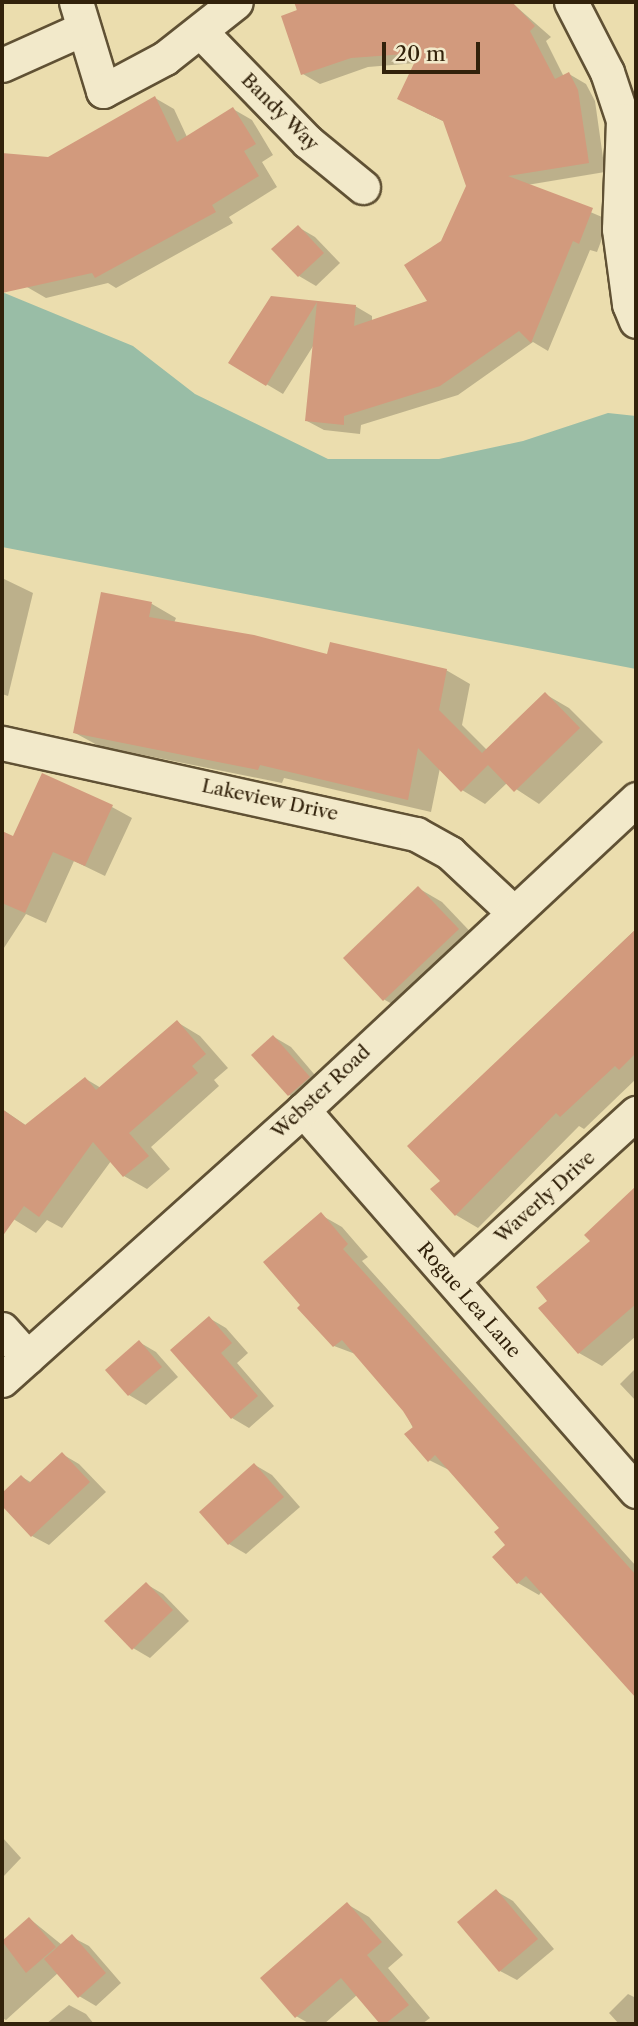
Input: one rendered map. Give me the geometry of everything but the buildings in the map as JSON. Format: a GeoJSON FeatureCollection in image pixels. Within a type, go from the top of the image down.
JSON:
{"type":"FeatureCollection","features":[{"type":"Feature","properties":{"kind":"street"},"geometry":{"type":"LineString","coordinates":[[2,65],[29,50],[79,15],[103,91],[136,77],[201,32],[236,2]]}},
{"type":"Feature","properties":{"kind":"street"},"geometry":{"type":"LineString","coordinates":[[571,2],[607,72],[623,120],[619,229],[629,304],[636,321]]}},
{"type":"Feature","properties":{"kind":"street","name":"Bandy Way"},"geometry":{"type":"LineString","coordinates":[[201,32],[308,142],[363,187]]}},
{"type":"Feature","properties":{"kind":"street","name":"Lakeview Drive"},"geometry":{"type":"LineString","coordinates":[[8,751],[416,834],[450,853],[513,912]]}},
{"type":"Feature","properties":{"kind":"street","name":"Webster Road"},"geometry":{"type":"LineString","coordinates":[[2,1380],[303,1110],[636,799]]}},
{"type":"Feature","properties":{"kind":"street","name":"Rogue Lea Lane"},"geometry":{"type":"LineString","coordinates":[[303,1110],[636,1491]]}},
{"type":"Feature","properties":{"kind":"street","name":"Waverly Drive"},"geometry":{"type":"LineString","coordinates":[[453,1280],[636,1113]]}},
{"type":"Feature","properties":{"kind":"street"},"geometry":{"type":"LineString","coordinates":[[2,1329],[27,1357]]}},
{"type":"Feature","properties":{"kind":"shaded area"},"geometry":{"type":"Polygon","coordinates":[[[2,292],[133,346],[195,394],[328,459],[439,459],[523,441],[608,413],[636,416],[636,669],[2,547],[2,292]]]}}]}
